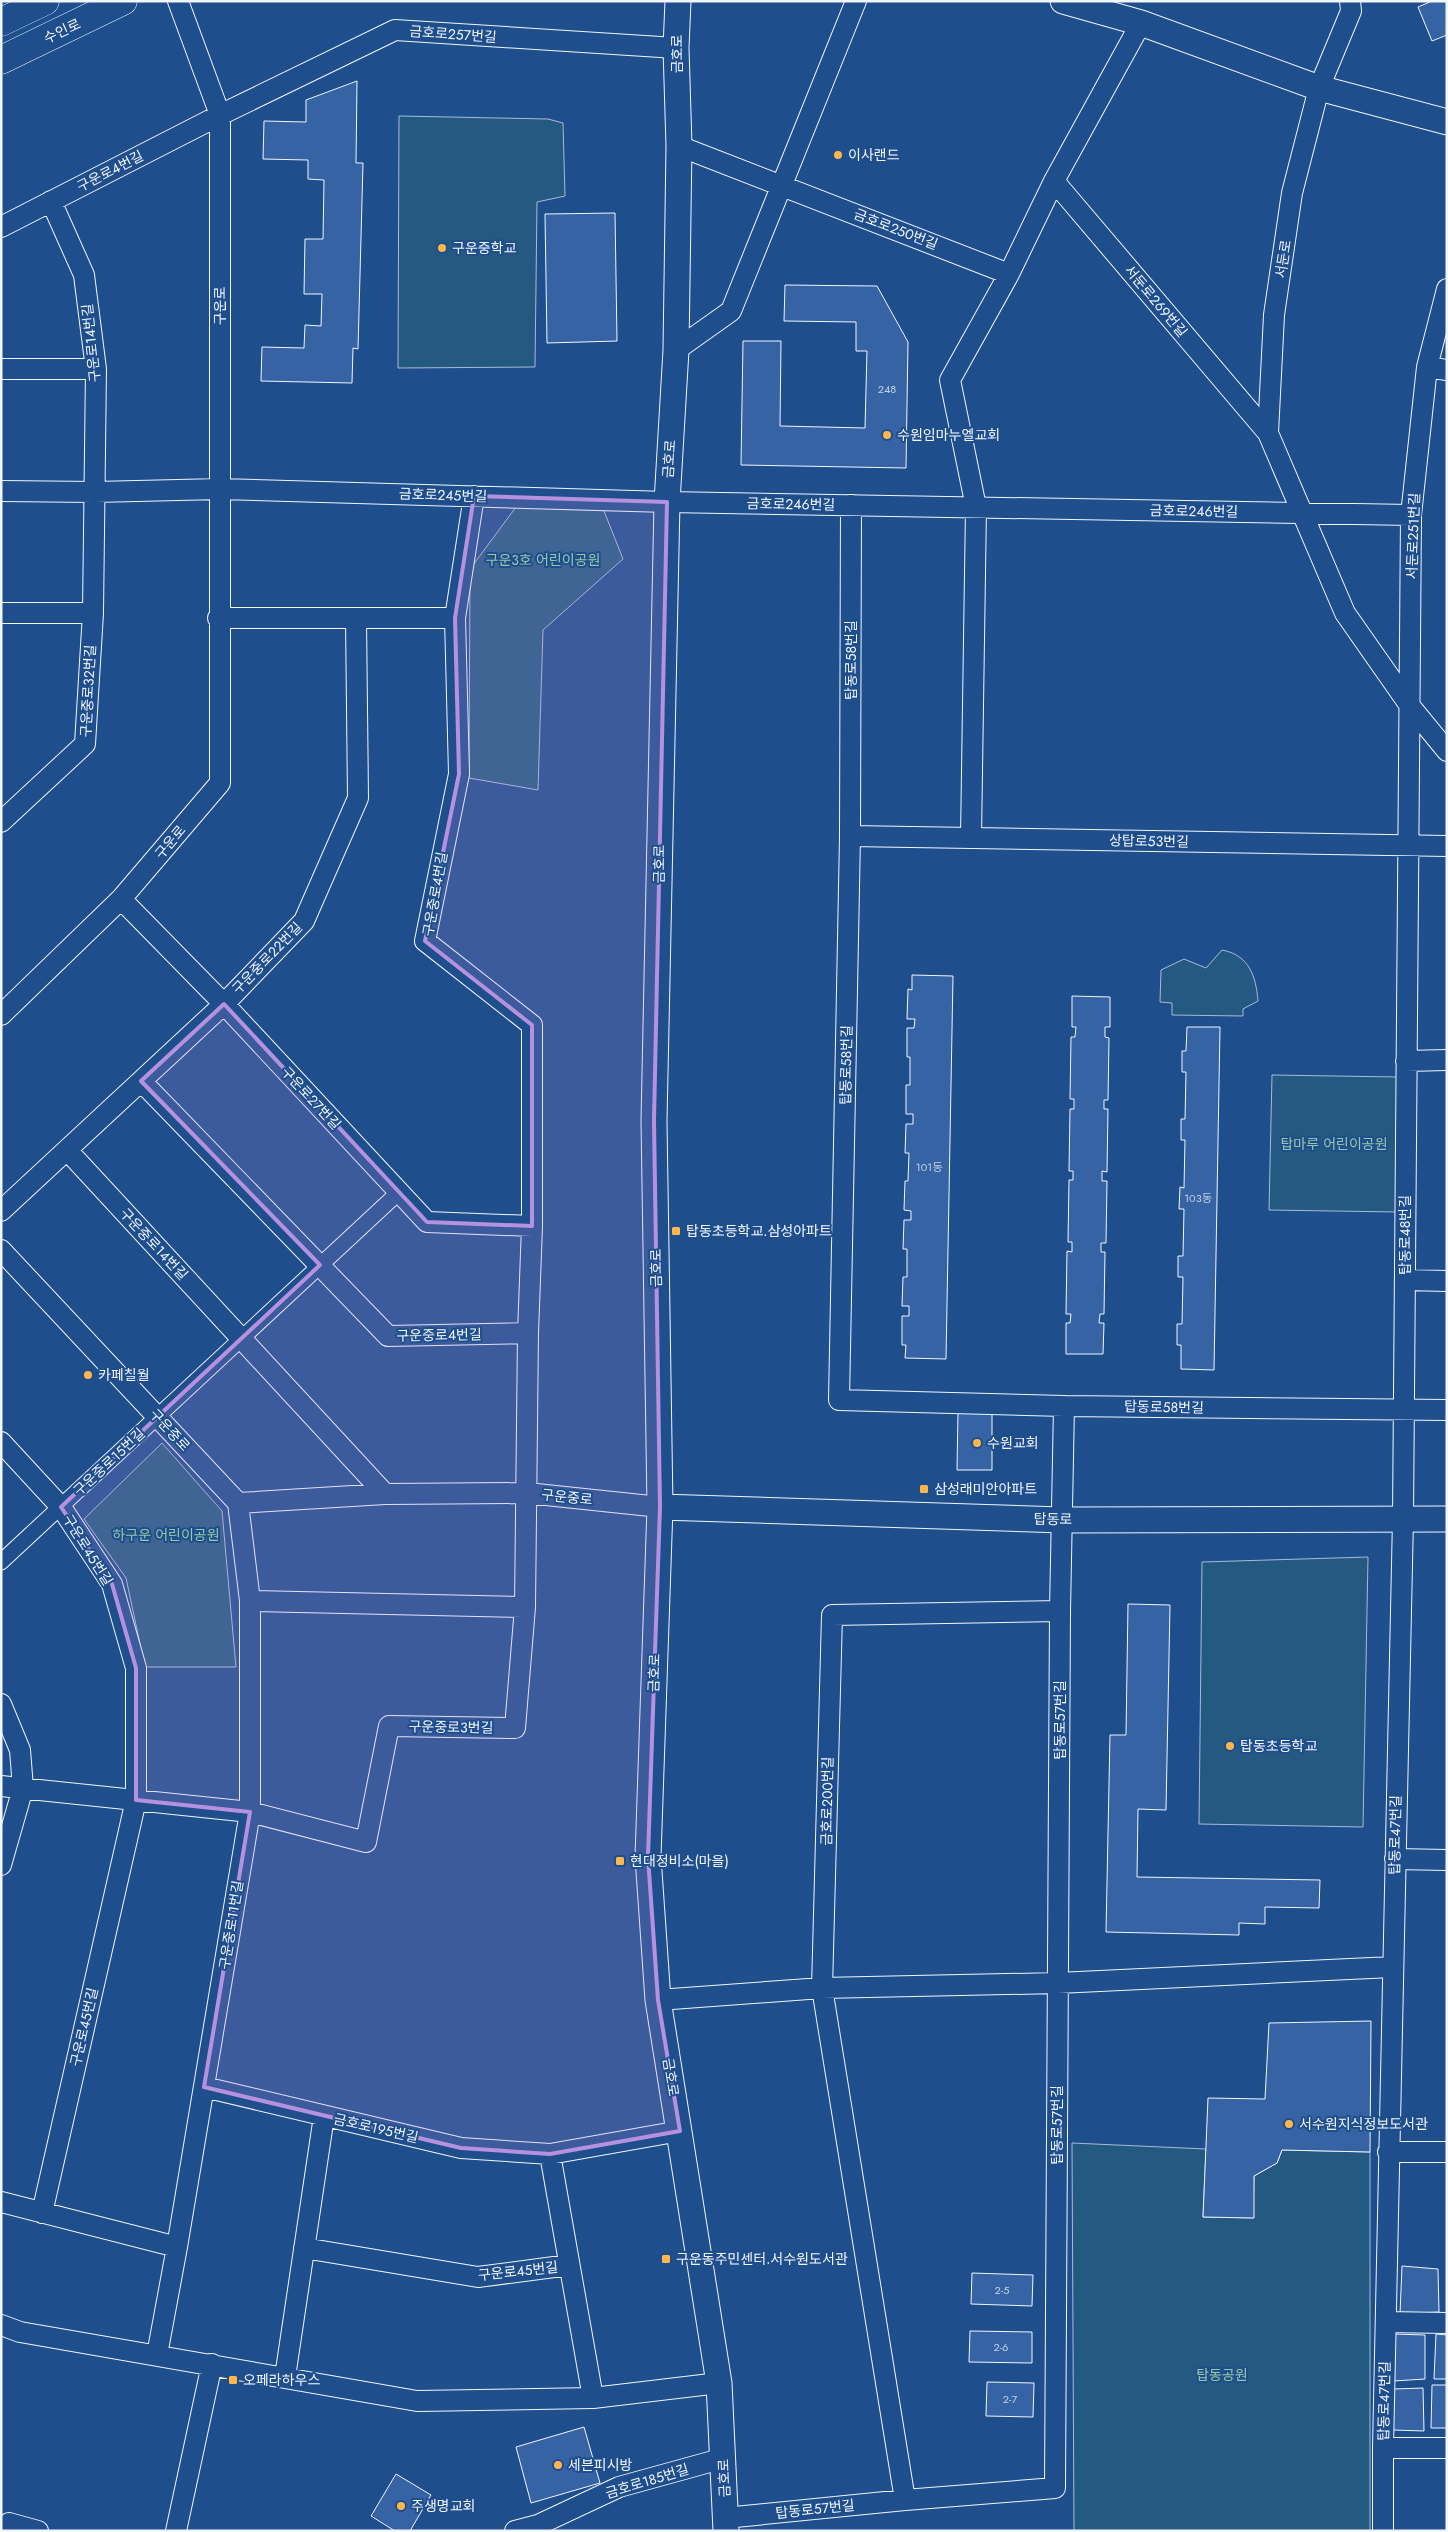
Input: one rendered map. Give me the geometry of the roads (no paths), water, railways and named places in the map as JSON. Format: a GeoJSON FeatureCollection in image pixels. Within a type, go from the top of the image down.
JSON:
{"type":"FeatureCollection","features":[{"type":"Feature","properties":{"kind":"main road"},"geometry":{"type":"LineString","coordinates":[[1,22],[45,1]]}},
{"type":"Feature","properties":{"kind":"main road","name":"수인로"},"geometry":{"type":"LineString","coordinates":[[1,60],[123,1]]}},
{"type":"Feature","properties":{"kind":"street","name":"구운로"},"geometry":{"type":"LineString","coordinates":[[1,1015],[121,899],[220,783],[218,618],[220,115],[178,1]]}},
{"type":"Feature","properties":{"kind":"street","name":"금호로"},"geometry":{"type":"LineString","coordinates":[[678,1],[676,48],[679,146],[676,350],[667,502],[654,1121],[660,1507],[648,1856],[658,2000],[719,2383],[726,2524]]}},
{"type":"Feature","properties":{"kind":"street"},"geometry":{"type":"LineString","coordinates":[[676,350],[731,311],[856,1]]}},
{"type":"Feature","properties":{"kind":"street"},"geometry":{"type":"LineString","coordinates":[[1063,1],[1140,23],[1319,88],[1447,122]]}},
{"type":"Feature","properties":{"kind":"street","name":"서둔로"},"geometry":{"type":"LineString","coordinates":[[1268,433],[1276,306],[1292,193],[1319,88],[1351,11],[1350,1]]}},
{"type":"Feature","properties":{"kind":"street"},"geometry":{"type":"LineString","coordinates":[[971,838],[976,507],[950,380],[1008,274],[1054,181],[1140,23]]}},
{"type":"Feature","properties":{"kind":"street","name":"금호로257번길"},"geometry":{"type":"LineString","coordinates":[[220,115],[395,30],[676,48]]}},
{"type":"Feature","properties":{"kind":"street","name":"구운로4번길"},"geometry":{"type":"LineString","coordinates":[[1,227],[220,115]]}},
{"type":"Feature","properties":{"kind":"street","name":"금호로250번길"},"geometry":{"type":"LineString","coordinates":[[679,146],[1008,274]]}},
{"type":"Feature","properties":{"kind":"street","name":"서둔로269번길"},"geometry":{"type":"LineString","coordinates":[[1054,181],[1268,433],[1303,513]]}},
{"type":"Feature","properties":{"kind":"street","name":"구운로14번길"},"geometry":{"type":"LineString","coordinates":[[51,201],[84,275],[96,369],[95,492]]}},
{"type":"Feature","properties":{"kind":"street","name":"서둔로251번길"},"geometry":{"type":"LineString","coordinates":[[1408,846],[1411,515],[1427,367],[1447,289]]}},
{"type":"Feature","properties":{"kind":"street"},"geometry":{"type":"LineString","coordinates":[[1427,367],[1447,370]]}},
{"type":"Feature","properties":{"kind":"street"},"geometry":{"type":"LineString","coordinates":[[1,369],[96,369]]}},
{"type":"Feature","properties":{"kind":"street"},"geometry":{"type":"LineString","coordinates":[[1,491],[95,492],[220,489]]}},
{"type":"Feature","properties":{"kind":"street","name":"금호로245번길"},"geometry":{"type":"LineString","coordinates":[[220,489],[667,502]]}},
{"type":"Feature","properties":{"kind":"street","name":"구운중로32번길"},"geometry":{"type":"LineString","coordinates":[[1,822],[85,744],[93,613],[95,492]]}},
{"type":"Feature","properties":{"kind":"street","name":"구운중로4번길"},"geometry":{"type":"LineString","coordinates":[[474,496],[456,618],[459,774],[424,941],[532,1025],[532,1226],[528,1333],[527,1492]]}},
{"type":"Feature","properties":{"kind":"street","name":"금호로246번길"},"geometry":{"type":"LineString","coordinates":[[667,502],[1411,515]]}},
{"type":"Feature","properties":{"kind":"street","name":"탑동로58번길"},"geometry":{"type":"LineString","coordinates":[[851,505],[850,836],[839,1400],[1064,1406],[1404,1410]]}},
{"type":"Feature","properties":{"kind":"street"},"geometry":{"type":"LineString","coordinates":[[1303,513],[1346,613],[1410,706],[1447,751]]}},
{"type":"Feature","properties":{"kind":"street"},"geometry":{"type":"LineString","coordinates":[[1,613],[93,613]]}},
{"type":"Feature","properties":{"kind":"street"},"geometry":{"type":"LineString","coordinates":[[218,618],[456,618]]}},
{"type":"Feature","properties":{"kind":"street","name":"구운중로22번길"},"geometry":{"type":"LineString","coordinates":[[1,1211],[224,1004],[304,921],[358,798],[356,618]]}},
{"type":"Feature","properties":{"kind":"street","name":"상탑로53번길"},"geometry":{"type":"LineString","coordinates":[[850,836],[1447,846]]}},
{"type":"Feature","properties":{"kind":"street","name":"탑동로48번길"},"geometry":{"type":"LineString","coordinates":[[1403,1518],[1408,846]]}},
{"type":"Feature","properties":{"kind":"street","name":"구운로27번길"},"geometry":{"type":"LineString","coordinates":[[121,899],[224,1004],[427,1222],[532,1226]]}},
{"type":"Feature","properties":{"kind":"street"},"geometry":{"type":"LineString","coordinates":[[1406,1061],[1447,1060]]}},
{"type":"Feature","properties":{"kind":"street"},"geometry":{"type":"LineString","coordinates":[[141,1081],[320,1266]]}},
{"type":"Feature","properties":{"kind":"street","name":"구운중로14번길"},"geometry":{"type":"LineString","coordinates":[[67,1150],[241,1339]]}},
{"type":"Feature","properties":{"kind":"street"},"geometry":{"type":"LineString","coordinates":[[158,1416],[398,1193]]}},
{"type":"Feature","properties":{"kind":"street","name":"구운중로"},"geometry":{"type":"LineString","coordinates":[[1,1250],[238,1503],[385,1494],[527,1492],[660,1507]]}},
{"type":"Feature","properties":{"kind":"street","name":"구운중로4번길"},"geometry":{"type":"LineString","coordinates":[[320,1266],[388,1336],[528,1333]]}},
{"type":"Feature","properties":{"kind":"street"},"geometry":{"type":"LineString","coordinates":[[1405,1280],[1447,1280]]}},
{"type":"Feature","properties":{"kind":"street"},"geometry":{"type":"LineString","coordinates":[[241,1339],[385,1494]]}},
{"type":"Feature","properties":{"kind":"street"},"geometry":{"type":"LineString","coordinates":[[1063,1520],[1064,1406]]}},
{"type":"Feature","properties":{"kind":"street"},"geometry":{"type":"LineString","coordinates":[[1404,1410],[1447,1410]]}},
{"type":"Feature","properties":{"kind":"street","name":"구운중로15번길"},"geometry":{"type":"LineString","coordinates":[[1,1562],[158,1416]]}},
{"type":"Feature","properties":{"kind":"street","name":"구운중로15번길"},"geometry":{"type":"LineString","coordinates":[[1,1442],[61,1507]]}},
{"type":"Feature","properties":{"kind":"street","name":"구운중로3번길"},"geometry":{"type":"LineString","coordinates":[[250,1812],[366,1842],[389,1726],[515,1728],[525,1607],[527,1492]]}},
{"type":"Feature","properties":{"kind":"street","name":"구운중로11번길"},"geometry":{"type":"LineString","coordinates":[[157,2355],[250,1812],[250,1600],[238,1503]]}},
{"type":"Feature","properties":{"kind":"street","name":"구운로45번길"},"geometry":{"type":"LineString","coordinates":[[42,2213],[136,1800],[136,1668],[112,1584],[61,1507]]}},
{"type":"Feature","properties":{"kind":"street","name":"탑동로"},"geometry":{"type":"LineString","coordinates":[[660,1507],[1063,1520],[1447,1518]]}},
{"type":"Feature","properties":{"kind":"street","name":"탑동로47번길"},"geometry":{"type":"LineString","coordinates":[[1403,1518],[1383,2448],[1447,2448]]}},
{"type":"Feature","properties":{"kind":"street","name":"탑동로57번길"},"geometry":{"type":"LineString","coordinates":[[726,2524],[905,2500],[1055,2488],[1060,1612],[1063,1520]]}},
{"type":"Feature","properties":{"kind":"street"},"geometry":{"type":"LineString","coordinates":[[250,1600],[525,1607]]}},
{"type":"Feature","properties":{"kind":"street","name":"금호로200번길"},"geometry":{"type":"LineString","coordinates":[[905,2500],[822,1988],[832,1615],[1060,1612]]}},
{"type":"Feature","properties":{"kind":"street"},"geometry":{"type":"LineString","coordinates":[[1,1704],[20,1750],[23,1788],[1,1865]]}},
{"type":"Feature","properties":{"kind":"street"},"geometry":{"type":"LineString","coordinates":[[1,1786],[250,1812]]}},
{"type":"Feature","properties":{"kind":"street"},"geometry":{"type":"LineString","coordinates":[[1395,1859],[1447,1860]]}},
{"type":"Feature","properties":{"kind":"street"},"geometry":{"type":"LineString","coordinates":[[658,2000],[822,1988],[1058,1983],[1392,1967]]}},
{"type":"Feature","properties":{"kind":"street","name":"금호로195번길"},"geometry":{"type":"LineString","coordinates":[[204,2088],[461,2148],[550,2154],[680,2131]]}},
{"type":"Feature","properties":{"kind":"street"},"geometry":{"type":"LineString","coordinates":[[285,2377],[324,2116]]}},
{"type":"Feature","properties":{"kind":"street"},"geometry":{"type":"LineString","coordinates":[[1388,2152],[1447,2152]]}},
{"type":"Feature","properties":{"kind":"street"},"geometry":{"type":"LineString","coordinates":[[550,2154],[570,2266]]}},
{"type":"Feature","properties":{"kind":"street"},"geometry":{"type":"LineString","coordinates":[[1,2202],[177,2247]]}},
{"type":"Feature","properties":{"kind":"street","name":"구운로45번길"},"geometry":{"type":"LineString","coordinates":[[304,2248],[478,2277],[570,2266],[592,2398]]}},
{"type":"Feature","properties":{"kind":"street"},"geometry":{"type":"LineString","coordinates":[[1386,2322],[1447,2323]]}},
{"type":"Feature","properties":{"kind":"street"},"geometry":{"type":"LineString","coordinates":[[1,2324],[20,2332],[417,2400],[592,2398],[719,2383]]}},
{"type":"Feature","properties":{"kind":"street"},"geometry":{"type":"LineString","coordinates":[[176,2531],[212,2364]]}},
{"type":"Feature","properties":{"kind":"street"},"geometry":{"type":"LineString","coordinates":[[1383,2448],[1383,2531]]}},
{"type":"Feature","properties":{"kind":"street","name":"금호로185번길"},"geometry":{"type":"LineString","coordinates":[[515,2531],[538,2524],[619,2487],[724,2458]]}},
{"type":"Feature","properties":{"kind":"street"},"geometry":{"type":"LineString","coordinates":[[8,2527],[38,2531]]}},
{"type":"Feature","properties":{"kind":"place","name":"이사랜드"},"geometry":{"type":"Point","coordinates":[838,155]}},
{"type":"Feature","properties":{"kind":"place","name":"구운중학교"},"geometry":{"type":"Point","coordinates":[442,248]}},
{"type":"Feature","properties":{"kind":"place","name":"수원임마누엘교회"},"geometry":{"type":"Point","coordinates":[887,435]}},
{"type":"Feature","properties":{"kind":"place","name":"탑동초등학교.삼성아파트"},"geometry":{"type":"Point","coordinates":[676,1231]}},
{"type":"Feature","properties":{"kind":"place","name":"카페칠월"},"geometry":{"type":"Point","coordinates":[88,1375]}},
{"type":"Feature","properties":{"kind":"place","name":"수원교회"},"geometry":{"type":"Point","coordinates":[977,1443]}},
{"type":"Feature","properties":{"kind":"place","name":"삼성래미안아파트"},"geometry":{"type":"Point","coordinates":[924,1489]}},
{"type":"Feature","properties":{"kind":"place","name":"탑동초등학교"},"geometry":{"type":"Point","coordinates":[1230,1746]}},
{"type":"Feature","properties":{"kind":"place","name":"현대정비소(마을)"},"geometry":{"type":"Point","coordinates":[620,1861]}},
{"type":"Feature","properties":{"kind":"place","name":"서수원지식정보도서관"},"geometry":{"type":"Point","coordinates":[1289,2124]}},
{"type":"Feature","properties":{"kind":"place","name":"구운동주민센터.서수원도서관"},"geometry":{"type":"Point","coordinates":[666,2259]}},
{"type":"Feature","properties":{"kind":"place","name":"오페라하우스"},"geometry":{"type":"Point","coordinates":[233,2380]}},
{"type":"Feature","properties":{"kind":"place","name":"세븐피시방"},"geometry":{"type":"Point","coordinates":[558,2465]}},
{"type":"Feature","properties":{"kind":"place","name":"주생명교회"},"geometry":{"type":"Point","coordinates":[401,2506]}},
{"type":"Feature","properties":{"kind":"park label","name":"구운3호 어린이공원"},"geometry":{"type":"Point","coordinates":[543,560]}},
{"type":"Feature","properties":{"kind":"park label","name":"탑마루 어린이공원"},"geometry":{"type":"Point","coordinates":[1334,1144]}},
{"type":"Feature","properties":{"kind":"park label","name":"하구운 어린이공원"},"geometry":{"type":"Point","coordinates":[166,1535]}},
{"type":"Feature","properties":{"kind":"park label","name":"탑동공원"},"geometry":{"type":"Point","coordinates":[1222,2375]}}]}
